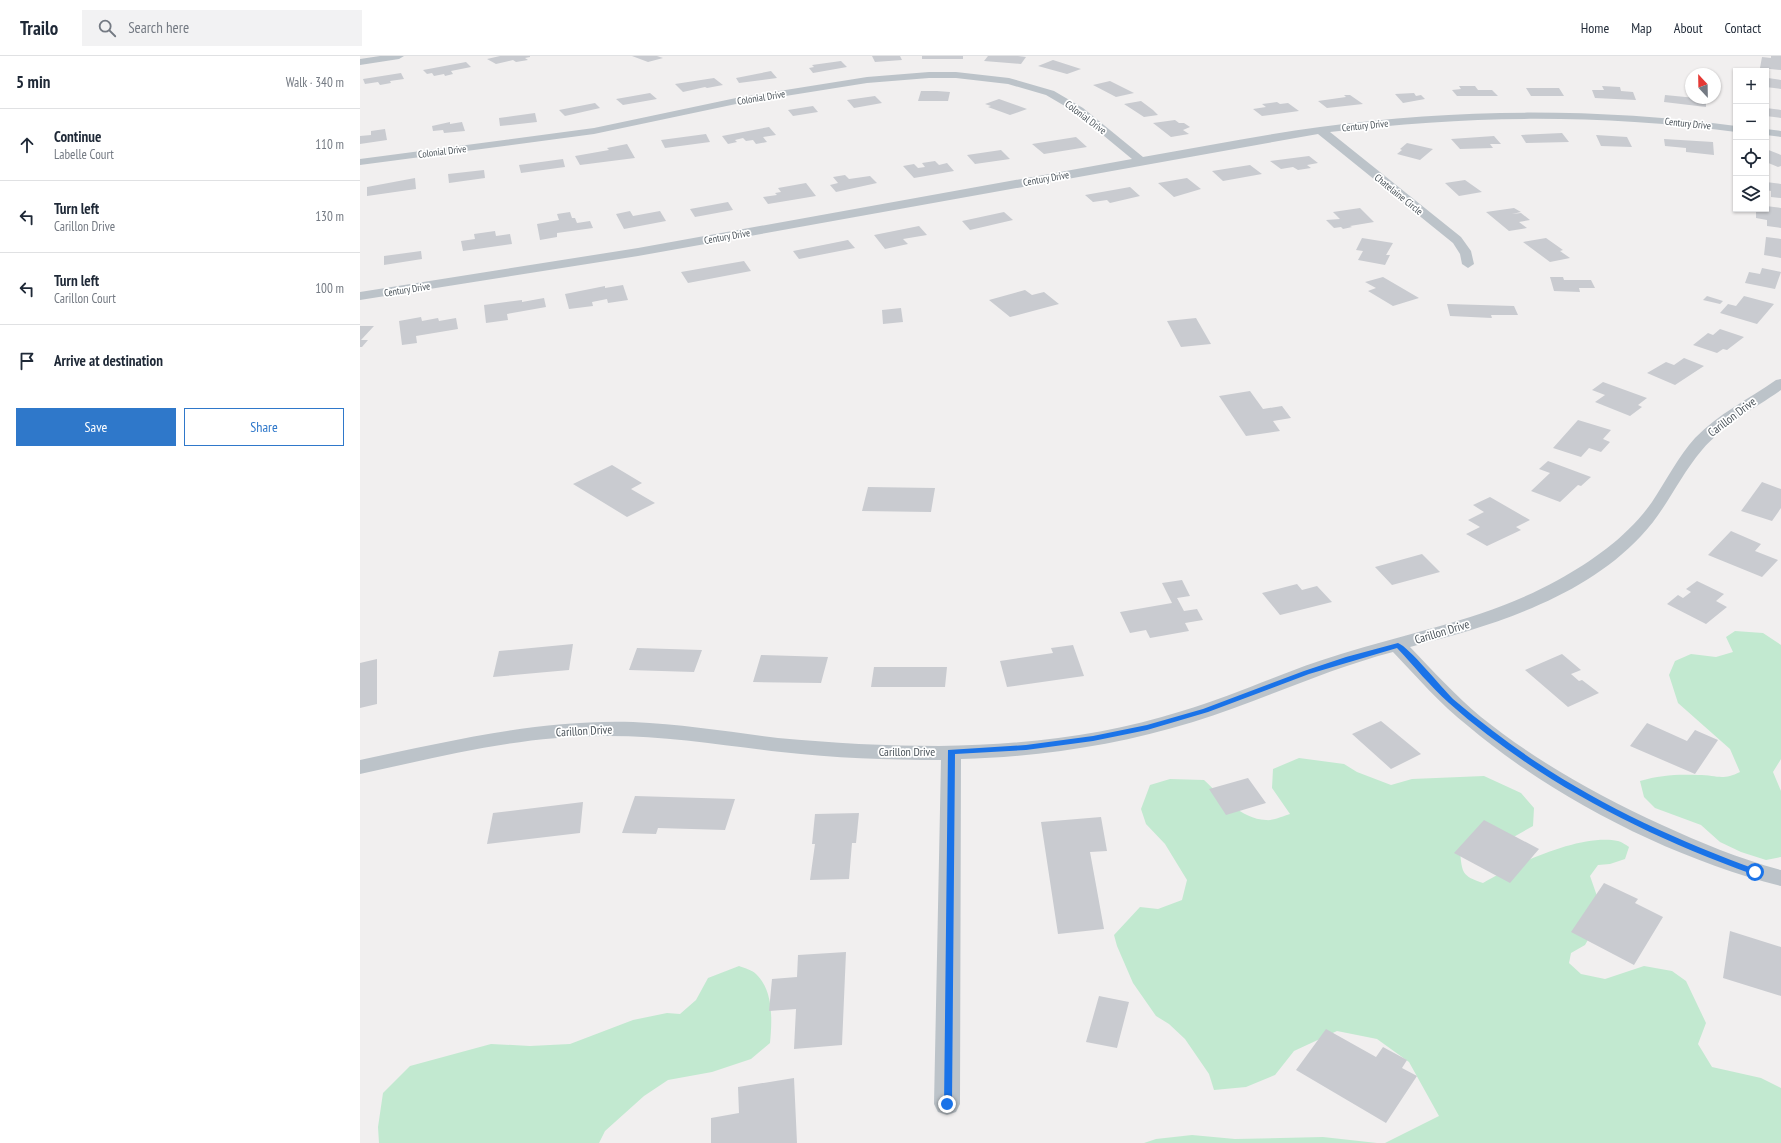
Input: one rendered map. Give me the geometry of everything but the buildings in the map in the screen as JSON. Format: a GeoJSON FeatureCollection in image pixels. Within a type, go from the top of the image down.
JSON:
{"type":"FeatureCollection","features":[{"type":"Feature","properties":{"kind":"street"},"geometry":{"type":"LineString","coordinates":[[360,62],[398,56]]}},
{"type":"Feature","properties":{"kind":"street","name":"Colonial Drive"},"geometry":{"type":"LineString","coordinates":[[360,162],[594,131],[736,101],[867,80],[929,75],[984,77],[1009,81],[1050,93],[1079,110],[1141,161]]}},
{"type":"Feature","properties":{"kind":"street","name":"Century Drive"},"geometry":{"type":"LineString","coordinates":[[360,296],[638,252],[1320,130],[1403,121],[1550,115],[1640,118],[1733,129]]}},
{"type":"Feature","properties":{"kind":"street","name":"Chatelaine Circle"},"geometry":{"type":"LineString","coordinates":[[1320,130],[1457,240],[1464,247],[1468,256],[1468,264]]}},
{"type":"Feature","properties":{"kind":"street"},"geometry":{"type":"LineString","coordinates":[[1769,132],[1781,134]]}},
{"type":"Feature","properties":{"kind":"street","name":"Carillon Drive"},"geometry":{"type":"LineString","coordinates":[[360,767],[518,737],[571,731],[632,729],[803,747],[881,752],[951,752],[1026,748],[1093,738],[1147,727],[1206,711],[1313,670],[1398,646],[1494,616],[1547,593],[1586,571],[1621,546],[1647,520],[1696,446],[1717,426],[1781,383]]}},
{"type":"Feature","properties":{"kind":"street"},"geometry":{"type":"LineString","coordinates":[[1398,646],[1451,700],[1492,734],[1539,768],[1593,801],[1649,829],[1707,854],[1755,872],[1781,878]]}},
{"type":"Feature","properties":{"kind":"street"},"geometry":{"type":"LineString","coordinates":[[947,1104],[951,752]]}},
{"type":"Feature","properties":{"kind":"green space"},"geometry":{"type":"Polygon","coordinates":[[[1735,631],[1763,633],[1781,645],[1781,759],[1773,772],[1781,791],[1781,857],[1766,860],[1741,852],[1720,842],[1701,825],[1655,808],[1644,797],[1640,781],[1655,777],[1676,775],[1705,775],[1724,777],[1740,772],[1730,749],[1678,703],[1669,675],[1675,661],[1691,654],[1716,657],[1733,652],[1726,637],[1735,631]]]}},
{"type":"Feature","properties":{"kind":"green space"},"geometry":{"type":"Polygon","coordinates":[[[1299,758],[1344,764],[1357,772],[1391,785],[1412,779],[1484,776],[1521,793],[1534,808],[1533,826],[1510,839],[1460,851],[1461,864],[1464,873],[1467,876],[1483,883],[1496,875],[1530,859],[1568,846],[1603,840],[1618,841],[1629,847],[1625,859],[1610,864],[1598,865],[1590,876],[1597,896],[1594,929],[1585,945],[1571,953],[1569,963],[1581,974],[1605,979],[1644,966],[1672,971],[1686,981],[1706,1023],[1698,1044],[1712,1067],[1761,1078],[1781,1088],[1781,1143],[1385,1143],[1439,1116],[1409,1062],[1377,1039],[1337,1031],[1294,1051],[1275,1075],[1246,1087],[1214,1090],[1209,1074],[1185,1039],[1169,1024],[1156,1016],[1133,983],[1117,946],[1114,935],[1140,907],[1158,909],[1182,900],[1187,880],[1165,844],[1146,824],[1141,809],[1150,785],[1170,779],[1204,780],[1232,806],[1248,816],[1257,819],[1272,820],[1290,814],[1272,788],[1273,769],[1299,758]]]}},
{"type":"Feature","properties":{"kind":"green space"},"geometry":{"type":"Polygon","coordinates":[[[739,966],[756,974],[766,989],[769,998],[771,1016],[770,1043],[751,1059],[712,1072],[668,1080],[644,1096],[605,1131],[599,1143],[379,1143],[378,1127],[383,1093],[410,1066],[491,1044],[530,1046],[570,1044],[633,1020],[667,1013],[680,1014],[696,1000],[708,978],[739,966]]]}},
{"type":"Feature","properties":{"kind":"green space"},"geometry":{"type":"Polygon","coordinates":[[[1192,1135],[1235,1139],[1323,1137],[1377,1143],[1144,1143],[1156,1139],[1192,1135]]]}},
{"type":"Feature","properties":{"kind":"route"},"geometry":{"type":"LineString","coordinates":[[947,1104],[951,752],[1026,748],[1093,738],[1147,727],[1206,711],[1306,672],[1348,658],[1398,646],[1451,700],[1492,734],[1539,768],[1593,801],[1649,829],[1707,854],[1755,872]]}}]}
